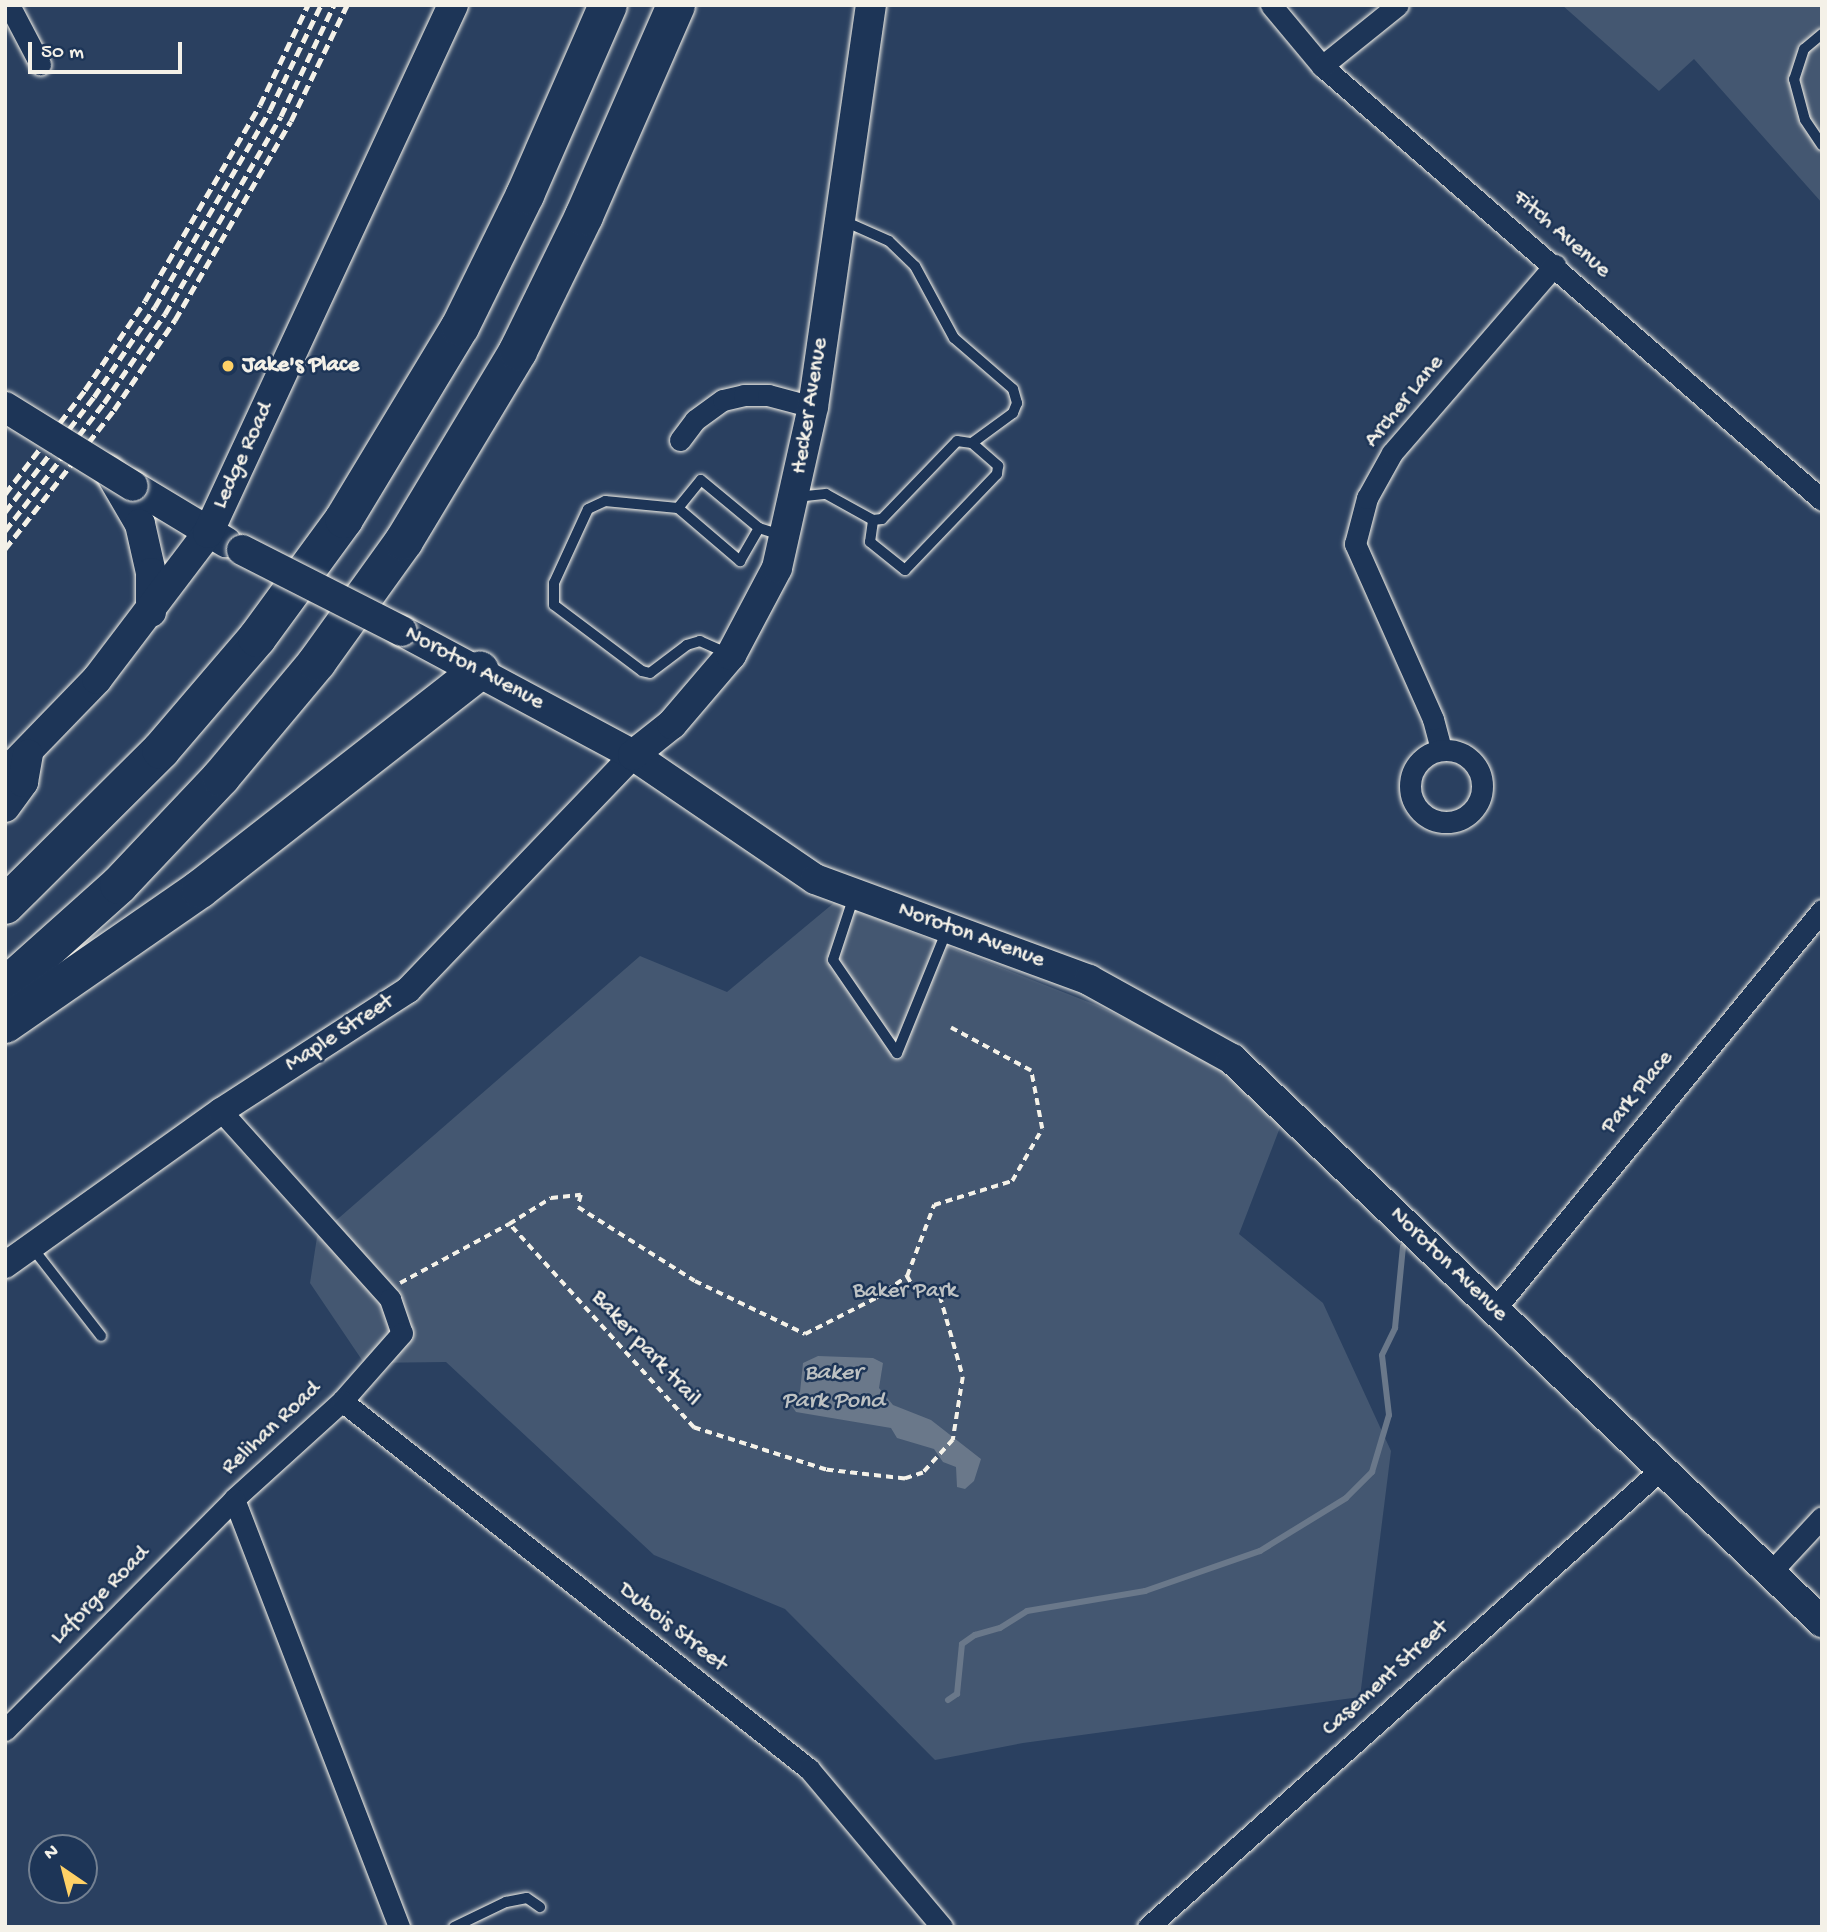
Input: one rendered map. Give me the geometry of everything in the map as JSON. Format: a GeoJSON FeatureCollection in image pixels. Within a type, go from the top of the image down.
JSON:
{"type":"FeatureCollection","features":[{"type":"Feature","properties":{"kind":"highway"},"geometry":{"type":"LineString","coordinates":[[5,905],[161,750],[257,638],[344,519],[466,317],[525,195],[608,5]]}},
{"type":"Feature","properties":{"kind":"highway"},"geometry":{"type":"LineString","coordinates":[[5,987],[119,885],[220,777],[317,662],[389,563],[518,351],[584,216],[676,5]]}},
{"type":"Feature","properties":{"kind":"highway"},"geometry":{"type":"LineString","coordinates":[[5,1024],[200,889],[480,670]]}},
{"type":"Feature","properties":{"kind":"main road","name":"Ledge Road"},"geometry":{"type":"LineString","coordinates":[[5,774],[151,612],[208,533],[453,5]]}},
{"type":"Feature","properties":{"kind":"main road","name":"Hecker Avenue"},"geometry":{"type":"LineString","coordinates":[[634,755],[672,724],[731,655],[760,607],[772,532],[796,496],[813,407],[838,218],[871,5]]}},
{"type":"Feature","properties":{"kind":"main road","name":"Noroton Avenue"},"geometry":{"type":"LineString","coordinates":[[5,407],[208,533],[480,670],[634,755],[815,878],[1089,980],[1232,1059],[1495,1309],[1659,1471],[1822,1622]]}},
{"type":"Feature","properties":{"kind":"main road"},"geometry":{"type":"LineString","coordinates":[[121,479],[140,524],[151,573],[151,612]]}},
{"type":"Feature","properties":{"kind":"main road","name":"Ledge Road"},"geometry":{"type":"LineString","coordinates":[[5,807],[23,782],[17,759]]}},
{"type":"Feature","properties":{"kind":"street"},"geometry":{"type":"LineString","coordinates":[[9,5],[40,64]]}},
{"type":"Feature","properties":{"kind":"street","name":"Fitch Avenue"},"geometry":{"type":"LineString","coordinates":[[1271,5],[1322,65],[1822,500]]}},
{"type":"Feature","properties":{"kind":"street"},"geometry":{"type":"LineString","coordinates":[[1322,65],[1398,5]]}},
{"type":"Feature","properties":{"kind":"street","name":"Archer Lane"},"geometry":{"type":"LineString","coordinates":[[1441,749],[1433,719],[1356,544],[1367,498],[1392,453],[1555,265]]}},
{"type":"Feature","properties":{"kind":"street"},"geometry":{"type":"LineString","coordinates":[[680,440],[705,413],[723,400],[744,395],[768,395],[813,407]]}},
{"type":"Feature","properties":{"kind":"street","name":"Maple Street"},"geometry":{"type":"LineString","coordinates":[[5,1265],[221,1111],[408,990],[634,755]]}},
{"type":"Feature","properties":{"kind":"street","name":"Park Place"},"geometry":{"type":"LineString","coordinates":[[1495,1309],[1822,910]]}},
{"type":"Feature","properties":{"kind":"street","name":"Relihan Road"},"geometry":{"type":"LineString","coordinates":[[221,1111],[384,1292],[402,1333],[342,1401],[234,1499],[399,1927]]}},
{"type":"Feature","properties":{"kind":"street","name":"Dubois Street"},"geometry":{"type":"LineString","coordinates":[[342,1401],[809,1769],[942,1927]]}},
{"type":"Feature","properties":{"kind":"street","name":"Casement Street"},"geometry":{"type":"LineString","coordinates":[[1149,1927],[1659,1471]]}},
{"type":"Feature","properties":{"kind":"street","name":"Laforge Road"},"geometry":{"type":"LineString","coordinates":[[5,1730],[234,1499]]}},
{"type":"Feature","properties":{"kind":"street"},"geometry":{"type":"LineString","coordinates":[[1770,1573],[1822,1517]]}},
{"type":"Feature","properties":{"kind":"lane"},"geometry":{"type":"LineString","coordinates":[[1822,34],[1804,49],[1794,79],[1805,120],[1822,145]]}},
{"type":"Feature","properties":{"kind":"lane"},"geometry":{"type":"LineString","coordinates":[[838,218],[889,241],[915,266],[954,338],[1013,389],[1017,403],[1013,413],[972,443]]}},
{"type":"Feature","properties":{"kind":"lane"},"geometry":{"type":"LineString","coordinates":[[796,496],[826,494],[873,520],[882,519],[953,442],[972,443],[996,463],[998,474],[911,566],[896,566],[870,542],[873,520]]}},
{"type":"Feature","properties":{"kind":"lane"},"geometry":{"type":"LineString","coordinates":[[678,508],[701,480],[772,532],[740,561],[678,508],[604,501],[588,509],[554,583],[554,605],[642,671],[650,673],[687,645],[700,641],[731,655]]}},
{"type":"Feature","properties":{"kind":"lane"},"geometry":{"type":"LineString","coordinates":[[855,893],[833,960],[897,1053],[948,928]]}},
{"type":"Feature","properties":{"kind":"lane"},"geometry":{"type":"LineString","coordinates":[[31,1246],[101,1336]]}},
{"type":"Feature","properties":{"kind":"lane"},"geometry":{"type":"LineString","coordinates":[[454,1927],[506,1902],[527,1898],[540,1908]]}},
{"type":"Feature","properties":{"kind":"path"},"geometry":{"type":"LineString","coordinates":[[384,1292],[551,1198],[581,1195],[578,1207],[695,1281],[805,1334],[876,1298],[906,1276],[934,1205],[1012,1181],[1042,1129],[1031,1071],[951,1028]]}},
{"type":"Feature","properties":{"kind":"path","name":"Baker park trail"},"geometry":{"type":"LineString","coordinates":[[509,1224],[694,1428],[826,1470],[905,1479],[923,1473],[953,1440],[963,1377],[940,1296],[913,1286],[906,1276]]}},
{"type":"Feature","properties":{"kind":"green space"},"geometry":{"type":"Polygon","coordinates":[[[1562,5],[1822,5],[1822,203],[1694,59],[1659,91],[1562,5]]]}},
{"type":"Feature","properties":{"kind":"green space","name":"Baker Park"},"geometry":{"type":"Polygon","coordinates":[[[835,902],[1096,1005],[1201,1055],[1284,1117],[1239,1234],[1323,1303],[1391,1451],[1360,1697],[1023,1743],[935,1760],[785,1609],[654,1555],[446,1362],[364,1363],[310,1283],[317,1237],[640,956],[727,992],[835,902]]]}},
{"type":"Feature","properties":{"kind":"water","name":"Baker Park Pond"},"geometry":{"type":"Polygon","coordinates":[[[818,1356],[873,1358],[883,1363],[879,1388],[893,1405],[931,1420],[981,1459],[974,1481],[965,1489],[957,1487],[956,1467],[943,1462],[934,1449],[897,1438],[891,1428],[796,1412],[789,1402],[800,1392],[803,1363],[818,1356]]]}},
{"type":"Feature","properties":{"kind":"waterway"},"geometry":{"type":"LineString","coordinates":[[948,1700],[957,1694],[962,1644],[975,1635],[1000,1628],[1027,1611],[1145,1591],[1260,1551],[1346,1498],[1372,1472],[1389,1415],[1382,1355],[1395,1328],[1403,1246]]}},
{"type":"Feature","properties":{"kind":"railway"},"geometry":{"type":"LineString","coordinates":[[5,494],[85,390],[145,301],[260,105],[308,5]]}},
{"type":"Feature","properties":{"kind":"railway"},"geometry":{"type":"LineString","coordinates":[[5,512],[94,397],[155,307],[270,110],[321,5]]}},
{"type":"Feature","properties":{"kind":"railway"},"geometry":{"type":"LineString","coordinates":[[5,531],[104,403],[165,314],[281,116],[334,5]]}},
{"type":"Feature","properties":{"kind":"railway"},"geometry":{"type":"LineString","coordinates":[[5,549],[114,410],[175,320],[291,121],[347,5]]}},
{"type":"Feature","properties":{"kind":"place","name":"Jake's Place"},"geometry":{"type":"Point","coordinates":[228,366]}}]}
